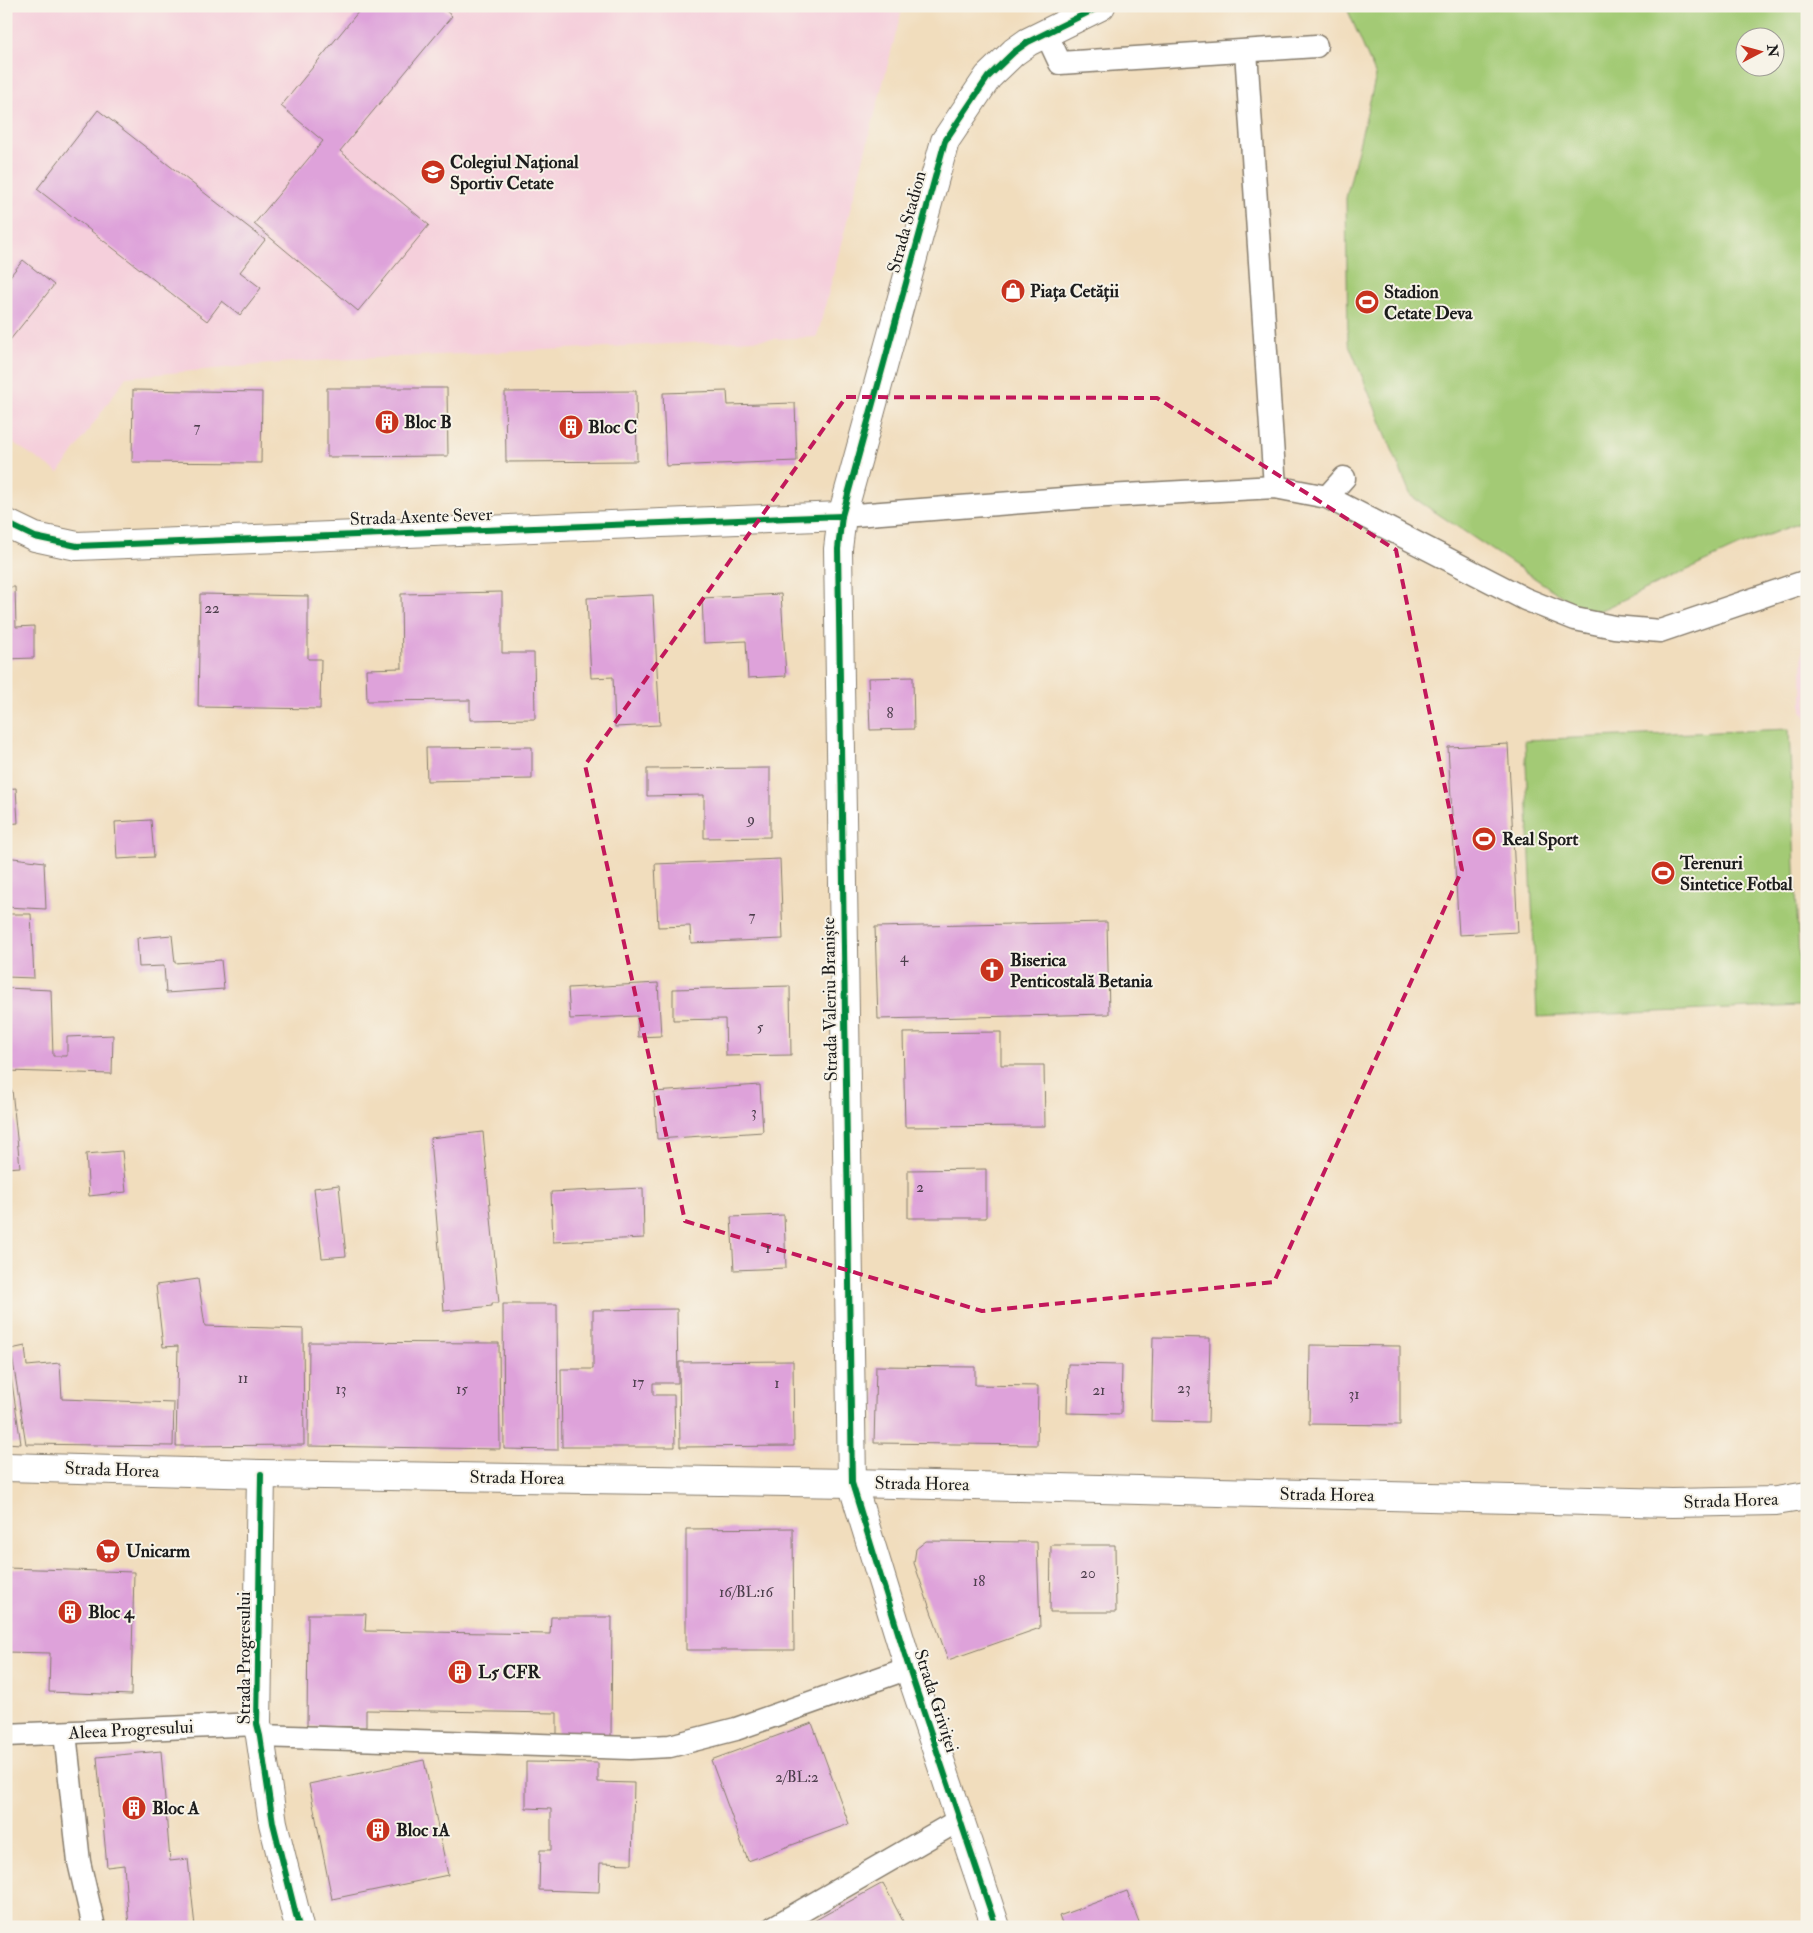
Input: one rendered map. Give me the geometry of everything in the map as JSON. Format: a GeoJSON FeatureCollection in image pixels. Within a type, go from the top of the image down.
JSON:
{"type":"FeatureCollection","features":[{"type":"Feature","properties":{"kind":"street","name":"Strada Stadion"},"geometry":{"type":"LineString","coordinates":[[842,516],[945,141],[988,77],[1014,52],[1028,42],[1101,6]]}},
{"type":"Feature","properties":{"kind":"street","name":"Strada Axente Sever"},"geometry":{"type":"LineString","coordinates":[[6,523],[35,537],[77,546],[842,516]]}},
{"type":"Feature","properties":{"kind":"street","name":"Strada Valeriu Braniște"},"geometry":{"type":"LineString","coordinates":[[842,516],[838,549],[852,1483]]}},
{"type":"Feature","properties":{"kind":"street","name":"Strada Horea"},"geometry":{"type":"LineString","coordinates":[[6,1467],[261,1474],[852,1483],[1672,1503],[1776,1501],[1807,1496]]}},
{"type":"Feature","properties":{"kind":"street","name":"Strada Progresului"},"geometry":{"type":"LineString","coordinates":[[261,1474],[258,1730],[273,1823],[299,1927]]}},
{"type":"Feature","properties":{"kind":"street","name":"Strada Griviței"},"geometry":{"type":"LineString","coordinates":[[852,1483],[909,1668],[996,1927]]}},
{"type":"Feature","properties":{"kind":"lane"},"geometry":{"type":"LineString","coordinates":[[1046,33],[1060,63],[1316,46]]}},
{"type":"Feature","properties":{"kind":"lane"},"geometry":{"type":"LineString","coordinates":[[1246,51],[1275,487]]}},
{"type":"Feature","properties":{"kind":"lane"},"geometry":{"type":"LineString","coordinates":[[1328,497],[1344,478]]}},
{"type":"Feature","properties":{"kind":"lane"},"geometry":{"type":"LineString","coordinates":[[842,516],[1089,497],[1275,487],[1328,497],[1525,599],[1575,619],[1614,627],[1660,631],[1807,581]]}},
{"type":"Feature","properties":{"kind":"lane","name":"Aleea Progresului"},"geometry":{"type":"LineString","coordinates":[[6,1735],[258,1730],[621,1747],[670,1746],[736,1729],[909,1668]]}},
{"type":"Feature","properties":{"kind":"lane"},"geometry":{"type":"LineString","coordinates":[[66,1733],[79,1862],[94,1927]]}},
{"type":"Feature","properties":{"kind":"lane"},"geometry":{"type":"LineString","coordinates":[[774,1927],[959,1820]]}},
{"type":"Feature","properties":{"kind":"highlighted area"},"geometry":{"type":"Polygon","coordinates":[[[846,397],[1157,398],[1396,550],[1462,870],[1274,1282],[982,1311],[685,1221],[585,765],[846,397]]]}},
{"type":"Feature","properties":{"kind":"shaded area","name":"Colegiul Național Sportiv Cetate"},"geometry":{"type":"Polygon","coordinates":[[[6,6],[903,6],[817,337],[292,362],[126,377],[59,473],[6,438],[6,6]]]}},
{"type":"Feature","properties":{"kind":"shaded area"},"geometry":{"type":"Polygon","coordinates":[[[1807,552],[1807,720],[1802,710],[1803,553],[1807,552]]]}},
{"type":"Feature","properties":{"kind":"green space"},"geometry":{"type":"Polygon","coordinates":[[[1346,6],[1807,6],[1807,520],[1737,547],[1590,615],[1411,496],[1348,342],[1346,198],[1376,76],[1346,6]]]}},
{"type":"Feature","properties":{"kind":"green space","name":"Terenuri Sintetice Fotbal"},"geometry":{"type":"Polygon","coordinates":[[[1789,729],[1801,1006],[1537,1017],[1525,740],[1789,729]]]}},
{"type":"Feature","properties":{"kind":"building"},"geometry":{"type":"Polygon","coordinates":[[[363,6],[440,6],[452,16],[340,151],[429,225],[358,311],[254,224],[323,141],[281,106],[363,6]]]}},
{"type":"Feature","properties":{"kind":"building"},"geometry":{"type":"Polygon","coordinates":[[[98,110],[265,240],[240,272],[261,288],[240,315],[222,301],[207,321],[37,189],[98,110]]]}},
{"type":"Feature","properties":{"kind":"building"},"geometry":{"type":"Polygon","coordinates":[[[23,260],[54,285],[6,345],[6,279],[23,260]]]}},
{"type":"Feature","properties":{"kind":"building","name":"Bloc B"},"geometry":{"type":"Polygon","coordinates":[[[327,388],[447,388],[448,456],[327,457],[327,388]]]}},
{"type":"Feature","properties":{"kind":"building"},"geometry":{"type":"Polygon","coordinates":[[[133,390],[262,392],[261,463],[132,462],[133,390]]]}},
{"type":"Feature","properties":{"kind":"building","name":"Bloc C"},"geometry":{"type":"Polygon","coordinates":[[[636,391],[637,461],[506,462],[505,392],[636,391]]]}},
{"type":"Feature","properties":{"kind":"building"},"geometry":{"type":"Polygon","coordinates":[[[727,391],[728,405],[795,403],[797,461],[666,466],[663,393],[727,391]]]}},
{"type":"Feature","properties":{"kind":"building"},"geometry":{"type":"Polygon","coordinates":[[[6,587],[15,587],[16,627],[34,626],[34,658],[6,659],[6,587]]]}},
{"type":"Feature","properties":{"kind":"building"},"geometry":{"type":"Polygon","coordinates":[[[502,592],[502,653],[534,653],[535,719],[470,720],[470,700],[367,701],[366,669],[402,668],[401,594],[502,592]]]}},
{"type":"Feature","properties":{"kind":"building"},"geometry":{"type":"Polygon","coordinates":[[[200,594],[308,596],[308,659],[321,659],[320,709],[198,707],[200,594]]]}},
{"type":"Feature","properties":{"kind":"building"},"geometry":{"type":"Polygon","coordinates":[[[781,594],[786,676],[748,678],[746,641],[704,643],[702,598],[781,594]]]}},
{"type":"Feature","properties":{"kind":"building"},"geometry":{"type":"Polygon","coordinates":[[[653,595],[660,725],[615,727],[613,677],[591,678],[587,598],[653,595]]]}},
{"type":"Feature","properties":{"kind":"building"},"geometry":{"type":"Polygon","coordinates":[[[913,677],[914,729],[870,730],[868,678],[913,677]]]}},
{"type":"Feature","properties":{"kind":"building","name":"Real Sport"},"geometry":{"type":"Polygon","coordinates":[[[1508,744],[1518,932],[1459,935],[1448,747],[1508,744]]]}},
{"type":"Feature","properties":{"kind":"building"},"geometry":{"type":"Polygon","coordinates":[[[532,747],[532,779],[427,781],[426,748],[532,747]]]}},
{"type":"Feature","properties":{"kind":"building"},"geometry":{"type":"Polygon","coordinates":[[[770,768],[770,837],[704,838],[704,795],[647,796],[647,769],[770,768]]]}},
{"type":"Feature","properties":{"kind":"building"},"geometry":{"type":"Polygon","coordinates":[[[16,788],[18,823],[6,824],[6,789],[16,788]]]}},
{"type":"Feature","properties":{"kind":"building"},"geometry":{"type":"Polygon","coordinates":[[[151,820],[154,857],[117,859],[115,822],[151,820]]]}},
{"type":"Feature","properties":{"kind":"building"},"geometry":{"type":"Polygon","coordinates":[[[6,857],[44,862],[46,909],[6,907],[6,857]]]}},
{"type":"Feature","properties":{"kind":"building"},"geometry":{"type":"Polygon","coordinates":[[[780,859],[783,939],[691,943],[690,926],[658,927],[655,864],[780,859]]]}},
{"type":"Feature","properties":{"kind":"building"},"geometry":{"type":"Polygon","coordinates":[[[6,914],[31,914],[34,978],[6,977],[6,914]]]}},
{"type":"Feature","properties":{"kind":"building","name":"Biserica Penticostală Betania"},"geometry":{"type":"Polygon","coordinates":[[[1107,922],[1109,1014],[878,1019],[875,927],[1107,922]]]}},
{"type":"Feature","properties":{"kind":"building"},"geometry":{"type":"Polygon","coordinates":[[[172,935],[175,963],[221,960],[224,989],[166,993],[164,966],[139,967],[137,938],[172,935]]]}},
{"type":"Feature","properties":{"kind":"building"},"geometry":{"type":"Polygon","coordinates":[[[658,983],[661,1036],[638,1037],[637,1016],[570,1019],[568,988],[658,983]]]}},
{"type":"Feature","properties":{"kind":"building"},"geometry":{"type":"Polygon","coordinates":[[[790,986],[791,1055],[726,1056],[725,1019],[673,1020],[673,989],[790,986]]]}},
{"type":"Feature","properties":{"kind":"building"},"geometry":{"type":"Polygon","coordinates":[[[6,988],[51,990],[53,1056],[67,1056],[67,1037],[113,1035],[112,1074],[6,1071],[6,988]]]}},
{"type":"Feature","properties":{"kind":"building"},"geometry":{"type":"Polygon","coordinates":[[[1001,1032],[1001,1065],[1044,1065],[1045,1126],[905,1127],[903,1033],[1001,1032]]]}},
{"type":"Feature","properties":{"kind":"building"},"geometry":{"type":"Polygon","coordinates":[[[760,1085],[763,1132],[657,1139],[654,1092],[760,1085]]]}},
{"type":"Feature","properties":{"kind":"building"},"geometry":{"type":"Polygon","coordinates":[[[6,1090],[12,1090],[20,1167],[6,1168],[6,1090]]]}},
{"type":"Feature","properties":{"kind":"building"},"geometry":{"type":"Polygon","coordinates":[[[483,1132],[499,1303],[492,1303],[492,1306],[444,1311],[430,1138],[483,1132]]]}},
{"type":"Feature","properties":{"kind":"building"},"geometry":{"type":"Polygon","coordinates":[[[122,1151],[126,1192],[89,1196],[86,1154],[122,1151]]]}},
{"type":"Feature","properties":{"kind":"building"},"geometry":{"type":"Polygon","coordinates":[[[986,1169],[986,1218],[908,1218],[908,1170],[986,1169]]]}},
{"type":"Feature","properties":{"kind":"building"},"geometry":{"type":"Polygon","coordinates":[[[339,1185],[346,1256],[322,1258],[314,1188],[339,1185]]]}},
{"type":"Feature","properties":{"kind":"building"},"geometry":{"type":"Polygon","coordinates":[[[643,1188],[644,1238],[553,1242],[551,1192],[643,1188]]]}},
{"type":"Feature","properties":{"kind":"building"},"geometry":{"type":"Polygon","coordinates":[[[784,1215],[786,1268],[734,1270],[731,1217],[784,1215]]]}},
{"type":"Feature","properties":{"kind":"building"},"geometry":{"type":"Polygon","coordinates":[[[198,1279],[205,1326],[303,1329],[304,1445],[176,1446],[178,1346],[163,1347],[156,1285],[198,1279]]]}},
{"type":"Feature","properties":{"kind":"building"},"geometry":{"type":"Polygon","coordinates":[[[503,1304],[557,1304],[558,1450],[504,1449],[503,1304]]]}},
{"type":"Feature","properties":{"kind":"building"},"geometry":{"type":"Polygon","coordinates":[[[677,1309],[678,1383],[653,1383],[653,1395],[674,1395],[675,1447],[562,1447],[561,1369],[593,1369],[593,1310],[677,1309]]]}},
{"type":"Feature","properties":{"kind":"building"},"geometry":{"type":"Polygon","coordinates":[[[1153,1337],[1210,1338],[1208,1422],[1151,1421],[1153,1337]]]}},
{"type":"Feature","properties":{"kind":"building"},"geometry":{"type":"Polygon","coordinates":[[[309,1342],[499,1343],[500,1449],[308,1446],[309,1342]]]}},
{"type":"Feature","properties":{"kind":"building"},"geometry":{"type":"Polygon","coordinates":[[[1310,1345],[1400,1346],[1400,1425],[1309,1424],[1310,1345]]]}},
{"type":"Feature","properties":{"kind":"building"},"geometry":{"type":"Polygon","coordinates":[[[25,1346],[27,1366],[60,1363],[62,1399],[174,1403],[173,1446],[26,1444],[11,1349],[25,1346]]]}},
{"type":"Feature","properties":{"kind":"building"},"geometry":{"type":"Polygon","coordinates":[[[7,1349],[21,1444],[6,1443],[7,1349]]]}},
{"type":"Feature","properties":{"kind":"building"},"geometry":{"type":"Polygon","coordinates":[[[793,1361],[794,1446],[680,1447],[679,1362],[793,1361]]]}},
{"type":"Feature","properties":{"kind":"building"},"geometry":{"type":"Polygon","coordinates":[[[1068,1364],[1122,1365],[1121,1414],[1067,1413],[1068,1364]]]}},
{"type":"Feature","properties":{"kind":"building"},"geometry":{"type":"Polygon","coordinates":[[[876,1366],[975,1367],[975,1385],[1038,1386],[1037,1445],[874,1443],[876,1366]]]}},
{"type":"Feature","properties":{"kind":"building"},"geometry":{"type":"Polygon","coordinates":[[[793,1528],[794,1650],[686,1650],[686,1529],[793,1528]]]}},
{"type":"Feature","properties":{"kind":"building"},"geometry":{"type":"Polygon","coordinates":[[[926,1541],[1037,1542],[1040,1628],[948,1660],[914,1563],[916,1549],[926,1541]]]}},
{"type":"Feature","properties":{"kind":"building"},"geometry":{"type":"Polygon","coordinates":[[[1051,1545],[1115,1545],[1116,1612],[1050,1612],[1051,1545]]]}},
{"type":"Feature","properties":{"kind":"building","name":"Bloc 4"},"geometry":{"type":"Polygon","coordinates":[[[6,1568],[134,1572],[131,1695],[49,1692],[50,1653],[6,1652],[6,1568]]]}},
{"type":"Feature","properties":{"kind":"building","name":"L5 CFR"},"geometry":{"type":"Polygon","coordinates":[[[308,1614],[366,1614],[365,1631],[550,1634],[551,1617],[612,1617],[611,1736],[557,1736],[557,1713],[366,1710],[366,1727],[307,1726],[308,1614]]]}},
{"type":"Feature","properties":{"kind":"building"},"geometry":{"type":"Polygon","coordinates":[[[812,1723],[849,1824],[748,1861],[711,1760],[812,1723]]]}},
{"type":"Feature","properties":{"kind":"building","name":"Bloc A"},"geometry":{"type":"Polygon","coordinates":[[[161,1751],[170,1861],[188,1859],[195,1927],[129,1927],[124,1865],[107,1867],[97,1757],[161,1751]]]}},
{"type":"Feature","properties":{"kind":"building","name":"Bloc 1A"},"geometry":{"type":"Polygon","coordinates":[[[424,1760],[448,1875],[332,1899],[309,1784],[424,1760]]]}},
{"type":"Feature","properties":{"kind":"building"},"geometry":{"type":"Polygon","coordinates":[[[526,1762],[598,1763],[598,1782],[634,1783],[632,1864],[600,1863],[599,1892],[539,1890],[540,1850],[551,1850],[551,1809],[526,1808],[526,1762]]]}},
{"type":"Feature","properties":{"kind":"building"},"geometry":{"type":"Polygon","coordinates":[[[883,1883],[906,1927],[803,1927],[883,1883]]]}},
{"type":"Feature","properties":{"kind":"building"},"geometry":{"type":"Polygon","coordinates":[[[1127,1891],[1141,1927],[1063,1927],[1059,1916],[1127,1891]]]}},
{"type":"Feature","properties":{"kind":"cycle path"},"geometry":{"type":"LineString","coordinates":[[996,1927],[909,1668],[852,1483],[838,549],[842,516],[945,141],[988,77],[1014,52],[1028,42],[1101,6]]}},
{"type":"Feature","properties":{"kind":"cycle path"},"geometry":{"type":"LineString","coordinates":[[6,523],[35,537],[77,546],[842,516]]}},
{"type":"Feature","properties":{"kind":"cycle path"},"geometry":{"type":"LineString","coordinates":[[261,1474],[257,1724],[273,1823],[299,1927]]}},
{"type":"Feature","properties":{"kind":"place","name":"Colegiul Național Sportiv Cetate"},"geometry":{"type":"Point","coordinates":[433,172]}},
{"type":"Feature","properties":{"kind":"place","name":"Piața Cetății"},"geometry":{"type":"Point","coordinates":[1013,291]}},
{"type":"Feature","properties":{"kind":"place","name":"Stadion Cetate Deva"},"geometry":{"type":"Point","coordinates":[1367,302]}},
{"type":"Feature","properties":{"kind":"place","name":"Bloc B"},"geometry":{"type":"Point","coordinates":[387,422]}},
{"type":"Feature","properties":{"kind":"place","name":"Bloc C"},"geometry":{"type":"Point","coordinates":[571,427]}},
{"type":"Feature","properties":{"kind":"place","name":"Real Sport"},"geometry":{"type":"Point","coordinates":[1484,839]}},
{"type":"Feature","properties":{"kind":"place","name":"Terenuri Sintetice Fotbal"},"geometry":{"type":"Point","coordinates":[1663,873]}},
{"type":"Feature","properties":{"kind":"place","name":"Biserica Penticostală Betania"},"geometry":{"type":"Point","coordinates":[992,970]}},
{"type":"Feature","properties":{"kind":"place","name":"Unicarm"},"geometry":{"type":"Point","coordinates":[108,1551]}},
{"type":"Feature","properties":{"kind":"place","name":"Bloc 4"},"geometry":{"type":"Point","coordinates":[70,1612]}},
{"type":"Feature","properties":{"kind":"place","name":"L5 CFR"},"geometry":{"type":"Point","coordinates":[460,1672]}},
{"type":"Feature","properties":{"kind":"place","name":"Bloc A"},"geometry":{"type":"Point","coordinates":[134,1808]}},
{"type":"Feature","properties":{"kind":"place","name":"Bloc 1A"},"geometry":{"type":"Point","coordinates":[378,1830]}}]}
